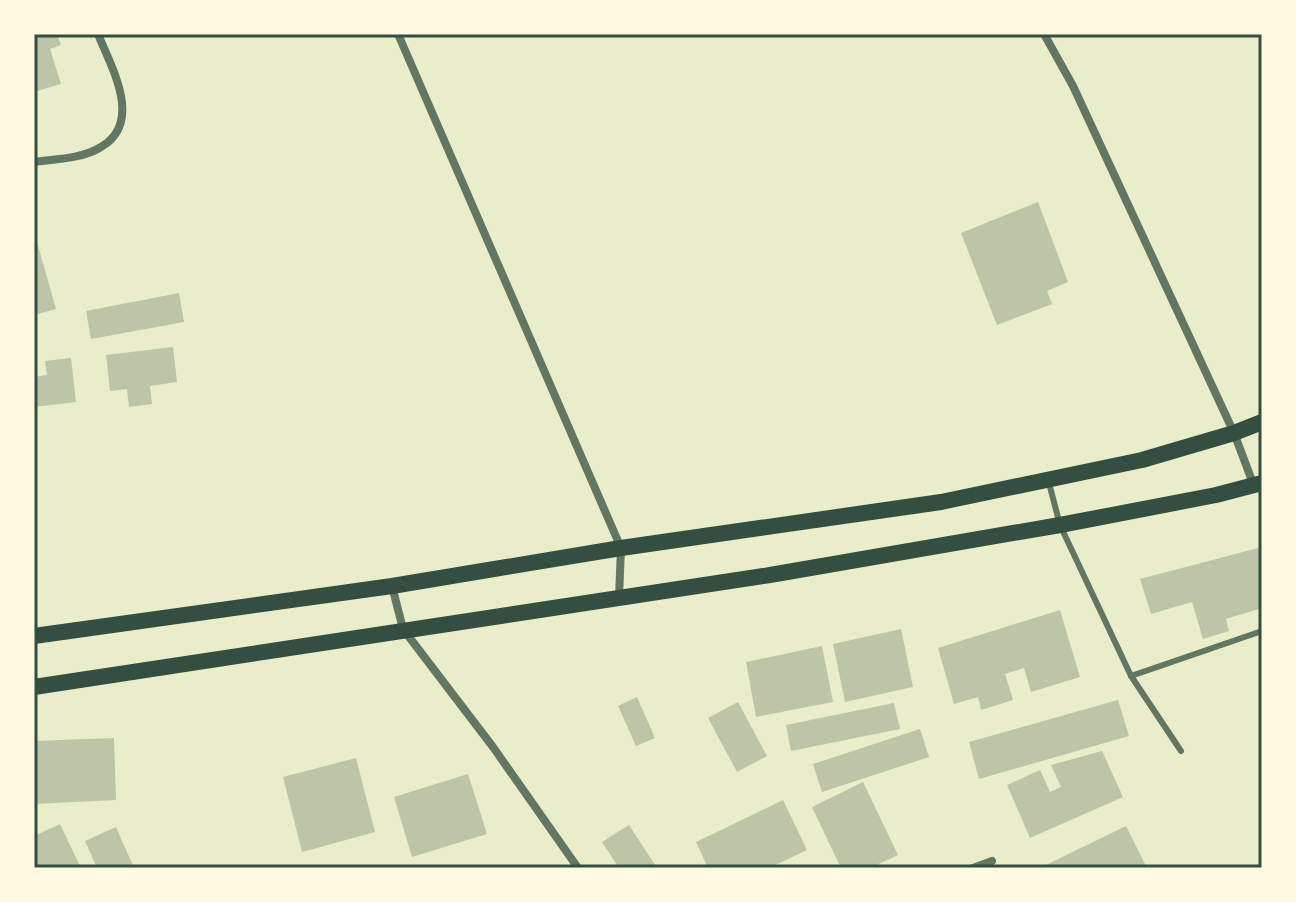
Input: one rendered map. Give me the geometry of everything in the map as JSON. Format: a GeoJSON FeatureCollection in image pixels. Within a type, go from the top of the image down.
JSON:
{"type":"FeatureCollection","features":[{"type":"Feature","properties":{"kind":"main road"},"geometry":{"type":"LineString","coordinates":[[34,636],[392,586],[621,548],[941,502],[1142,460],[1262,422]]}},
{"type":"Feature","properties":{"kind":"main road"},"geometry":{"type":"LineString","coordinates":[[34,687],[770,575],[1060,525],[1258,484]]}},
{"type":"Feature","properties":{"kind":"street"},"geometry":{"type":"LineString","coordinates":[[34,162],[75,156],[100,148],[113,138],[121,123],[124,107],[98,34]]}},
{"type":"Feature","properties":{"kind":"street"},"geometry":{"type":"LineString","coordinates":[[398,34],[621,548],[619,597]]}},
{"type":"Feature","properties":{"kind":"street"},"geometry":{"type":"LineString","coordinates":[[1044,34],[1073,86],[1258,484]]}},
{"type":"Feature","properties":{"kind":"street"},"geometry":{"type":"LineString","coordinates":[[392,586],[403,629],[493,747],[578,868]]}},
{"type":"Feature","properties":{"kind":"street"},"geometry":{"type":"LineString","coordinates":[[973,868],[992,861]]}},
{"type":"Feature","properties":{"kind":"lane"},"geometry":{"type":"LineString","coordinates":[[1048,479],[1060,525],[1131,676],[1181,751]]}},
{"type":"Feature","properties":{"kind":"lane"},"geometry":{"type":"LineString","coordinates":[[1131,676],[1262,631]]}},
{"type":"Feature","properties":{"kind":"building"},"geometry":{"type":"Polygon","coordinates":[[[34,34],[57,34],[61,45],[50,49],[61,84],[34,92],[34,34]]]}},
{"type":"Feature","properties":{"kind":"building"},"geometry":{"type":"Polygon","coordinates":[[[1038,202],[1068,282],[1047,291],[1052,304],[997,325],[961,233],[1038,202]]]}},
{"type":"Feature","properties":{"kind":"building"},"geometry":{"type":"Polygon","coordinates":[[[34,236],[56,309],[34,315],[34,236]]]}},
{"type":"Feature","properties":{"kind":"building"},"geometry":{"type":"Polygon","coordinates":[[[179,293],[184,322],[91,339],[86,311],[179,293]]]}},
{"type":"Feature","properties":{"kind":"building"},"geometry":{"type":"Polygon","coordinates":[[[173,347],[177,382],[150,386],[152,404],[129,407],[127,389],[110,391],[106,355],[173,347]]]}},
{"type":"Feature","properties":{"kind":"building"},"geometry":{"type":"Polygon","coordinates":[[[71,358],[76,402],[34,407],[34,377],[47,375],[45,361],[71,358]]]}},
{"type":"Feature","properties":{"kind":"building"},"geometry":{"type":"Polygon","coordinates":[[[1262,547],[1262,608],[1226,619],[1229,631],[1203,639],[1192,602],[1151,614],[1140,579],[1262,547]]]}},
{"type":"Feature","properties":{"kind":"building"},"geometry":{"type":"Polygon","coordinates":[[[1060,610],[1080,677],[1031,692],[1024,668],[1005,674],[1013,700],[981,710],[978,697],[954,704],[938,648],[1060,610]]]}},
{"type":"Feature","properties":{"kind":"building"},"geometry":{"type":"Polygon","coordinates":[[[901,629],[913,687],[845,702],[833,644],[901,629]]]}},
{"type":"Feature","properties":{"kind":"building"},"geometry":{"type":"Polygon","coordinates":[[[822,646],[833,702],[756,717],[746,662],[822,646]]]}},
{"type":"Feature","properties":{"kind":"building"},"geometry":{"type":"Polygon","coordinates":[[[637,697],[655,738],[636,746],[618,706],[637,697]]]}},
{"type":"Feature","properties":{"kind":"building"},"geometry":{"type":"Polygon","coordinates":[[[1118,700],[1129,736],[979,779],[969,742],[1118,700]]]}},
{"type":"Feature","properties":{"kind":"building"},"geometry":{"type":"Polygon","coordinates":[[[738,702],[767,756],[737,772],[708,718],[738,702]]]}},
{"type":"Feature","properties":{"kind":"building"},"geometry":{"type":"Polygon","coordinates":[[[894,703],[900,729],[791,751],[786,725],[894,703]]]}},
{"type":"Feature","properties":{"kind":"building"},"geometry":{"type":"Polygon","coordinates":[[[920,729],[929,757],[822,792],[813,764],[920,729]]]}},
{"type":"Feature","properties":{"kind":"building"},"geometry":{"type":"Polygon","coordinates":[[[114,738],[116,800],[34,804],[34,741],[114,738]]]}},
{"type":"Feature","properties":{"kind":"building"},"geometry":{"type":"Polygon","coordinates":[[[1102,751],[1123,797],[1030,838],[1007,785],[1040,770],[1050,792],[1061,787],[1051,765],[1102,751]]]}},
{"type":"Feature","properties":{"kind":"building"},"geometry":{"type":"Polygon","coordinates":[[[356,758],[375,832],[302,852],[283,777],[356,758]]]}},
{"type":"Feature","properties":{"kind":"building"},"geometry":{"type":"Polygon","coordinates":[[[468,774],[487,834],[412,857],[394,797],[468,774]]]}},
{"type":"Feature","properties":{"kind":"building"},"geometry":{"type":"Polygon","coordinates":[[[863,782],[898,855],[870,868],[841,868],[812,807],[863,782]]]}},
{"type":"Feature","properties":{"kind":"building"},"geometry":{"type":"Polygon","coordinates":[[[783,800],[807,850],[769,868],[708,868],[696,842],[783,800]]]}},
{"type":"Feature","properties":{"kind":"building"},"geometry":{"type":"Polygon","coordinates":[[[60,824],[81,868],[36,868],[34,836],[60,824]]]}},
{"type":"Feature","properties":{"kind":"building"},"geometry":{"type":"Polygon","coordinates":[[[629,825],[657,868],[619,868],[602,842],[629,825]]]}},
{"type":"Feature","properties":{"kind":"building"},"geometry":{"type":"Polygon","coordinates":[[[1126,826],[1146,866],[1047,868],[1046,865],[1126,826]]]}},
{"type":"Feature","properties":{"kind":"building"},"geometry":{"type":"Polygon","coordinates":[[[116,827],[134,868],[97,868],[85,841],[116,827]]]}}]}
